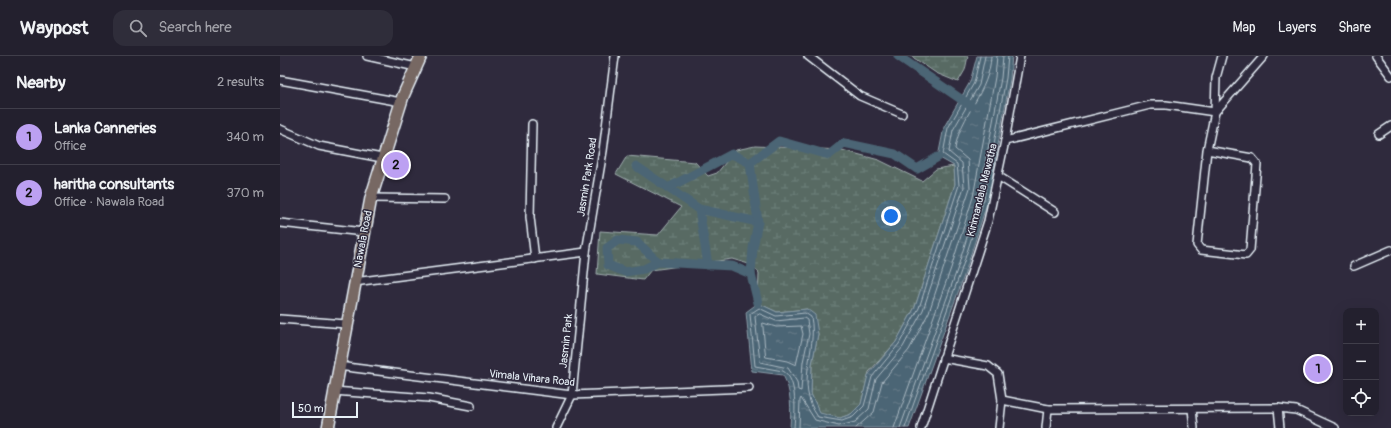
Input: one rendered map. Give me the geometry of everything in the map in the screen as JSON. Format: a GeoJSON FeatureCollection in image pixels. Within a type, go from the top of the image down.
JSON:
{"type":"FeatureCollection","features":[{"type":"Feature","properties":{"kind":"main road","name":"Nawala Road"},"geometry":{"type":"LineString","coordinates":[[328,428],[333,391],[371,198],[382,158],[401,102],[421,56]]}},
{"type":"Feature","properties":{"kind":"street"},"geometry":{"type":"LineString","coordinates":[[366,56],[416,67]]}},
{"type":"Feature","properties":{"kind":"street","name":"Jasmin Park Road"},"geometry":{"type":"LineString","coordinates":[[582,301],[586,252],[603,151],[615,56]]}},
{"type":"Feature","properties":{"kind":"street"},"geometry":{"type":"LineString","coordinates":[[808,56],[860,96],[902,114]]}},
{"type":"Feature","properties":{"kind":"street"},"geometry":{"type":"LineString","coordinates":[[1006,141],[1020,56]]}},
{"type":"Feature","properties":{"kind":"street"},"geometry":{"type":"LineString","coordinates":[[1207,150],[1252,158],[1257,164],[1250,250],[1246,255],[1201,250],[1197,245],[1207,150],[1215,112],[1216,78],[1222,56]]}},
{"type":"Feature","properties":{"kind":"street"},"geometry":{"type":"LineString","coordinates":[[1215,112],[1264,56]]}},
{"type":"Feature","properties":{"kind":"street"},"geometry":{"type":"LineString","coordinates":[[1377,57],[1391,76]]}},
{"type":"Feature","properties":{"kind":"street"},"geometry":{"type":"LineString","coordinates":[[280,80],[401,102]]}},
{"type":"Feature","properties":{"kind":"street","name":"Kirimandala Mawatha"},"geometry":{"type":"LineString","coordinates":[[921,428],[988,222],[1006,141],[1150,106],[1166,105],[1215,112]]}},
{"type":"Feature","properties":{"kind":"street"},"geometry":{"type":"LineString","coordinates":[[532,124],[530,217],[535,258]]}},
{"type":"Feature","properties":{"kind":"street"},"geometry":{"type":"LineString","coordinates":[[1379,134],[1391,126]]}},
{"type":"Feature","properties":{"kind":"street"},"geometry":{"type":"LineString","coordinates":[[280,129],[319,146],[382,158]]}},
{"type":"Feature","properties":{"kind":"street"},"geometry":{"type":"LineString","coordinates":[[998,176],[1055,212]]}},
{"type":"Feature","properties":{"kind":"street"},"geometry":{"type":"LineString","coordinates":[[371,198],[445,199]]}},
{"type":"Feature","properties":{"kind":"street"},"geometry":{"type":"LineString","coordinates":[[280,223],[364,232]]}},
{"type":"Feature","properties":{"kind":"street"},"geometry":{"type":"LineString","coordinates":[[1354,266],[1391,250]]}},
{"type":"Feature","properties":{"kind":"street"},"geometry":{"type":"LineString","coordinates":[[354,282],[586,252]]}},
{"type":"Feature","properties":{"kind":"street","name":"Jasmin Park"},"geometry":{"type":"LineString","coordinates":[[556,428],[572,395],[582,301]]}},
{"type":"Feature","properties":{"kind":"street"},"geometry":{"type":"LineString","coordinates":[[280,319],[346,324]]}},
{"type":"Feature","properties":{"kind":"street"},"geometry":{"type":"LineString","coordinates":[[943,358],[988,366],[998,374],[1002,400],[999,428]]}},
{"type":"Feature","properties":{"kind":"street","name":"Vimala Vihara Road"},"geometry":{"type":"LineString","coordinates":[[338,366],[572,395],[749,388]]}},
{"type":"Feature","properties":{"kind":"street"},"geometry":{"type":"LineString","coordinates":[[333,391],[429,398],[471,406]]}},
{"type":"Feature","properties":{"kind":"street"},"geometry":{"type":"LineString","coordinates":[[1002,400],[1048,409],[1278,408],[1296,410],[1335,428]]}},
{"type":"Feature","properties":{"kind":"street"},"geometry":{"type":"LineString","coordinates":[[1192,408],[1194,428]]}},
{"type":"Feature","properties":{"kind":"street"},"geometry":{"type":"LineString","coordinates":[[1278,408],[1280,428]]}},
{"type":"Feature","properties":{"kind":"street"},"geometry":{"type":"LineString","coordinates":[[1046,428],[1048,409]]}},
{"type":"Feature","properties":{"kind":"green space"},"geometry":{"type":"Polygon","coordinates":[[[911,56],[968,56],[965,70],[958,82],[936,73],[911,56]]]}},
{"type":"Feature","properties":{"kind":"green space"},"geometry":{"type":"Polygon","coordinates":[[[755,146],[842,150],[879,160],[922,181],[936,169],[954,166],[955,184],[915,307],[896,342],[869,372],[861,404],[851,414],[840,418],[820,414],[811,394],[812,364],[818,334],[807,309],[777,312],[758,303],[759,273],[752,265],[732,259],[651,270],[643,280],[597,274],[600,231],[658,235],[681,207],[616,174],[627,156],[695,162],[708,176],[717,173],[736,150],[755,146]]]}},
{"type":"Feature","properties":{"kind":"water"},"geometry":{"type":"Polygon","coordinates":[[[977,56],[1012,56],[1010,79],[988,200],[965,273],[909,428],[790,428],[791,407],[788,388],[783,375],[752,371],[746,312],[758,303],[777,312],[807,309],[815,315],[818,334],[812,364],[811,394],[820,413],[840,418],[851,414],[861,404],[868,375],[896,342],[915,307],[955,184],[954,166],[938,157],[944,127],[970,82],[977,56]]]}},
{"type":"Feature","properties":{"kind":"waterway"},"geometry":{"type":"LineString","coordinates":[[898,56],[971,106]]}},
{"type":"Feature","properties":{"kind":"waterway"},"geometry":{"type":"LineString","coordinates":[[751,274],[753,248],[758,222],[750,163],[779,141],[829,155],[844,143],[895,154],[917,169],[938,157]]}},
{"type":"Feature","properties":{"kind":"waterway"},"geometry":{"type":"LineString","coordinates":[[668,188],[732,154],[750,163]]}},
{"type":"Feature","properties":{"kind":"waterway"},"geometry":{"type":"LineString","coordinates":[[636,166],[699,209],[758,222]]}},
{"type":"Feature","properties":{"kind":"waterway"},"geometry":{"type":"LineString","coordinates":[[699,209],[708,265]]}},
{"type":"Feature","properties":{"kind":"waterway"},"geometry":{"type":"LineString","coordinates":[[658,262],[637,242],[618,240],[607,248],[608,265],[625,272],[644,269],[658,262],[732,266],[751,274],[758,303]]}},
{"type":"Feature","properties":{"kind":"place","name":"haritha consultants"},"geometry":{"type":"Point","coordinates":[396,165]}},
{"type":"Feature","properties":{"kind":"place","name":"Lanka Canneries"},"geometry":{"type":"Point","coordinates":[1318,369]}}]}
